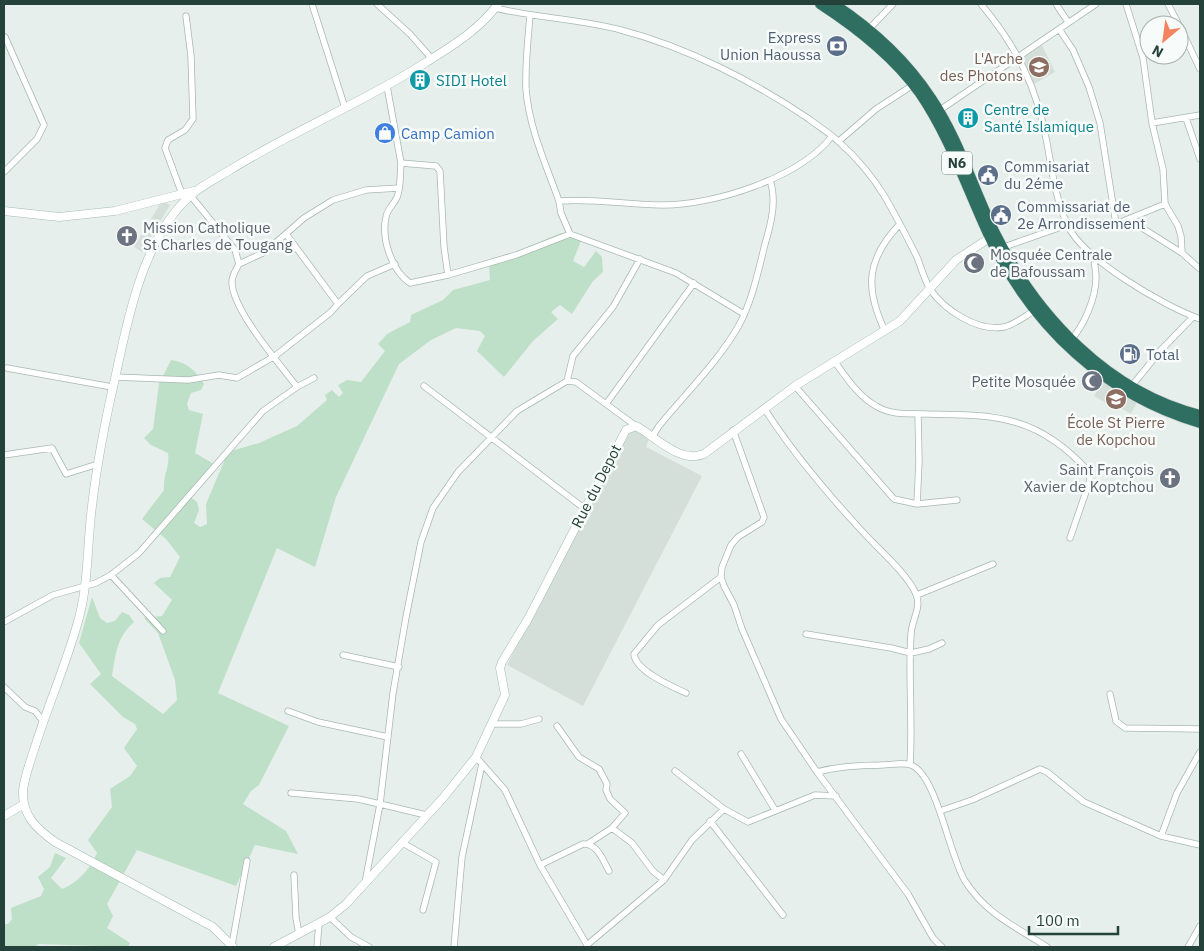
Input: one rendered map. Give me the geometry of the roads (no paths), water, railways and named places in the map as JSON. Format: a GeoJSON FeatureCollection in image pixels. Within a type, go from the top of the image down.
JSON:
{"type":"FeatureCollection","features":[{"type":"Feature","properties":{"kind":"highway","name":"N6"},"geometry":{"type":"LineString","coordinates":[[820,4],[874,43],[914,85],[936,112],[956,140],[993,236],[1000,249],[1024,286],[1069,342]]}},
{"type":"Feature","properties":{"kind":"highway","name":"N6"},"geometry":{"type":"LineString","coordinates":[[834,4],[869,29],[912,72],[936,112]]}},
{"type":"Feature","properties":{"kind":"highway","name":"N6"},"geometry":{"type":"LineString","coordinates":[[1000,249],[1016,287],[1034,311],[1069,342],[1130,389],[1168,412],[1200,423]]}},
{"type":"Feature","properties":{"kind":"highway","name":"N6"},"geometry":{"type":"LineString","coordinates":[[1130,389],[1200,415]]}},
{"type":"Feature","properties":{"kind":"street"},"geometry":{"type":"LineString","coordinates":[[312,4],[345,108]]}},
{"type":"Feature","properties":{"kind":"street"},"geometry":{"type":"LineString","coordinates":[[377,4],[410,34],[432,59]]}},
{"type":"Feature","properties":{"kind":"street"},"geometry":{"type":"LineString","coordinates":[[869,29],[893,4]]}},
{"type":"Feature","properties":{"kind":"street"},"geometry":{"type":"LineString","coordinates":[[982,4],[1011,41],[1029,77],[1038,103],[1054,186],[1067,225],[1083,248],[1094,257],[1151,297],[1175,310],[1200,319]]}},
{"type":"Feature","properties":{"kind":"street"},"geometry":{"type":"LineString","coordinates":[[1056,4],[1068,22]]}},
{"type":"Feature","properties":{"kind":"street"},"geometry":{"type":"LineString","coordinates":[[936,112],[1017,55],[1096,4]]}},
{"type":"Feature","properties":{"kind":"street"},"geometry":{"type":"LineString","coordinates":[[1126,4],[1143,58],[1152,123],[1163,169],[1165,204],[1182,236],[1182,253]]}},
{"type":"Feature","properties":{"kind":"street"},"geometry":{"type":"LineString","coordinates":[[4,210],[59,217],[115,211],[190,193],[267,148],[387,86],[432,59],[478,27],[496,6],[530,15],[578,20],[622,30],[664,44],[722,69],[766,92],[838,140],[870,174],[885,198],[930,288],[956,313],[980,326],[1006,327],[1034,311]]}},
{"type":"Feature","properties":{"kind":"street"},"geometry":{"type":"LineString","coordinates":[[530,15],[526,62],[526,91],[532,123],[559,201],[560,213],[570,234]]}},
{"type":"Feature","properties":{"kind":"street"},"geometry":{"type":"LineString","coordinates":[[186,16],[191,56],[194,119],[185,130],[168,140],[165,148],[190,193],[235,250],[239,264]]}},
{"type":"Feature","properties":{"kind":"street"},"geometry":{"type":"LineString","coordinates":[[1059,29],[1073,50],[1089,88],[1100,124],[1116,224]]}},
{"type":"Feature","properties":{"kind":"street"},"geometry":{"type":"LineString","coordinates":[[4,172],[37,139],[44,125],[5,37]]}},
{"type":"Feature","properties":{"kind":"street"},"geometry":{"type":"LineString","coordinates":[[1189,46],[1200,69]]}},
{"type":"Feature","properties":{"kind":"street"},"geometry":{"type":"LineString","coordinates":[[838,140],[876,110],[914,85]]}},
{"type":"Feature","properties":{"kind":"street"},"geometry":{"type":"LineString","coordinates":[[387,86],[401,163],[398,195],[386,215],[385,225],[387,244],[401,277],[410,282],[448,275],[516,256],[570,234],[640,259],[694,283],[744,314]]}},
{"type":"Feature","properties":{"kind":"street"},"geometry":{"type":"LineString","coordinates":[[1152,123],[1200,115]]}},
{"type":"Feature","properties":{"kind":"street"},"geometry":{"type":"LineString","coordinates":[[1186,118],[1200,159]]}},
{"type":"Feature","properties":{"kind":"street"},"geometry":{"type":"LineString","coordinates":[[559,201],[597,200],[624,204],[688,204],[702,202],[770,180],[815,154],[832,136]]}},
{"type":"Feature","properties":{"kind":"street"},"geometry":{"type":"LineString","coordinates":[[401,163],[436,166],[440,171],[444,247],[448,275]]}},
{"type":"Feature","properties":{"kind":"street"},"geometry":{"type":"LineString","coordinates":[[652,437],[723,349],[744,314],[767,237],[773,205],[773,190],[770,180]]}},
{"type":"Feature","properties":{"kind":"street"},"geometry":{"type":"LineString","coordinates":[[297,387],[243,312],[232,284],[232,276],[239,264],[265,252],[304,218],[333,200],[366,190],[399,188]]}},
{"type":"Feature","properties":{"kind":"street"},"geometry":{"type":"LineString","coordinates":[[190,193],[164,228],[141,277],[128,314],[98,464],[86,584],[77,625],[43,721],[23,788],[24,804],[31,821],[38,830],[96,865],[213,927],[232,946]]}},
{"type":"Feature","properties":{"kind":"street"},"geometry":{"type":"LineString","coordinates":[[1116,224],[1165,204]]}},
{"type":"Feature","properties":{"kind":"street"},"geometry":{"type":"LineString","coordinates":[[1000,249],[1067,225],[1116,224],[1139,226],[1182,253],[1200,269]]}},
{"type":"Feature","properties":{"kind":"street"},"geometry":{"type":"LineString","coordinates":[[885,331],[874,309],[871,272],[877,254],[888,237],[899,225]]}},
{"type":"Feature","properties":{"kind":"street"},"geometry":{"type":"LineString","coordinates":[[286,234],[338,304]]}},
{"type":"Feature","properties":{"kind":"street"},"geometry":{"type":"LineString","coordinates":[[365,883],[380,804],[393,693],[421,542],[433,508],[458,472],[491,437],[518,411],[567,381],[576,382],[652,437],[684,456],[697,457],[795,386],[900,321],[956,260],[993,236]]}},
{"type":"Feature","properties":{"kind":"street"},"geometry":{"type":"LineString","coordinates":[[1069,342],[1082,324],[1094,290],[1096,277],[1094,257]]}},
{"type":"Feature","properties":{"kind":"street"},"geometry":{"type":"LineString","coordinates":[[567,381],[573,356],[613,306],[640,259]]}},
{"type":"Feature","properties":{"kind":"street"},"geometry":{"type":"LineString","coordinates":[[115,377],[188,380],[219,374],[236,378],[274,356],[331,312],[367,276],[395,264]]}},
{"type":"Feature","properties":{"kind":"street"},"geometry":{"type":"LineString","coordinates":[[606,404],[694,283]]}},
{"type":"Feature","properties":{"kind":"street"},"geometry":{"type":"LineString","coordinates":[[1130,389],[1193,316]]}},
{"type":"Feature","properties":{"kind":"street"},"geometry":{"type":"LineString","coordinates":[[835,362],[851,384],[876,407],[902,415],[974,414],[1014,420],[1038,429],[1053,440],[1089,472],[1090,480],[1070,538]]}},
{"type":"Feature","properties":{"kind":"street"},"geometry":{"type":"LineString","coordinates":[[7,368],[112,387]]}},
{"type":"Feature","properties":{"kind":"street"},"geometry":{"type":"LineString","coordinates":[[4,622],[53,595],[86,584],[96,583],[111,575],[139,553],[264,411],[297,387],[314,378]]}},
{"type":"Feature","properties":{"kind":"street"},"geometry":{"type":"LineString","coordinates":[[424,386],[585,509]]}},
{"type":"Feature","properties":{"kind":"street"},"geometry":{"type":"LineString","coordinates":[[795,386],[825,418],[890,495],[903,503],[917,504],[957,500]]}},
{"type":"Feature","properties":{"kind":"street"},"geometry":{"type":"LineString","coordinates":[[764,408],[790,446],[837,504],[903,576],[917,595],[917,616],[911,632],[913,728],[910,764]]}},
{"type":"Feature","properties":{"kind":"street"},"geometry":{"type":"LineString","coordinates":[[917,504],[919,461],[918,414]]}},
{"type":"Feature","properties":{"kind":"street","name":"Rue du Depot"},"geometry":{"type":"LineString","coordinates":[[274,947],[330,917],[346,904],[434,808],[476,758],[494,724],[505,695],[500,668],[502,662],[528,619],[621,437],[626,430],[636,426]]}},
{"type":"Feature","properties":{"kind":"street"},"geometry":{"type":"LineString","coordinates":[[733,430],[764,517],[762,522],[738,537],[732,545],[722,567],[721,577],[781,719],[874,852],[908,894],[933,938],[942,947]]}},
{"type":"Feature","properties":{"kind":"street"},"geometry":{"type":"LineString","coordinates":[[4,455],[52,448],[66,474],[98,464]]}},
{"type":"Feature","properties":{"kind":"street"},"geometry":{"type":"LineString","coordinates":[[917,595],[992,564]]}},
{"type":"Feature","properties":{"kind":"street"},"geometry":{"type":"LineString","coordinates":[[111,575],[163,630]]}},
{"type":"Feature","properties":{"kind":"street"},"geometry":{"type":"LineString","coordinates":[[686,693],[655,677],[641,666],[634,658],[634,654],[658,625],[721,577]]}},
{"type":"Feature","properties":{"kind":"street"},"geometry":{"type":"LineString","coordinates":[[806,634],[911,653],[929,650],[942,643]]}},
{"type":"Feature","properties":{"kind":"street"},"geometry":{"type":"LineString","coordinates":[[342,655],[399,667]]}},
{"type":"Feature","properties":{"kind":"street"},"geometry":{"type":"LineString","coordinates":[[4,687],[25,707],[35,711],[43,721]]}},
{"type":"Feature","properties":{"kind":"street"},"geometry":{"type":"LineString","coordinates":[[1110,694],[1116,721],[1125,728],[1200,729]]}},
{"type":"Feature","properties":{"kind":"street"},"geometry":{"type":"LineString","coordinates":[[288,710],[318,722],[388,737]]}},
{"type":"Feature","properties":{"kind":"street"},"geometry":{"type":"LineString","coordinates":[[494,724],[521,724],[539,719]]}},
{"type":"Feature","properties":{"kind":"street"},"geometry":{"type":"LineString","coordinates":[[540,865],[583,844],[589,843],[612,828],[624,816],[624,811],[610,799],[606,790],[607,784],[599,769],[579,757],[557,726]]}},
{"type":"Feature","properties":{"kind":"street"},"geometry":{"type":"LineString","coordinates":[[1161,836],[1177,792],[1200,752]]}},
{"type":"Feature","properties":{"kind":"street"},"geometry":{"type":"LineString","coordinates":[[741,754],[775,810]]}},
{"type":"Feature","properties":{"kind":"street"},"geometry":{"type":"LineString","coordinates":[[476,758],[505,790],[540,865],[587,947],[664,880],[692,840],[724,809]]}},
{"type":"Feature","properties":{"kind":"street"},"geometry":{"type":"LineString","coordinates":[[454,947],[462,858],[482,764]]}},
{"type":"Feature","properties":{"kind":"street"},"geometry":{"type":"LineString","coordinates":[[817,772],[850,765],[910,764],[920,770],[926,778],[940,811],[945,833],[964,879],[990,911],[1048,947]]}},
{"type":"Feature","properties":{"kind":"street"},"geometry":{"type":"LineString","coordinates":[[940,811],[972,800],[1040,769],[1047,772],[1084,802],[1161,836],[1200,845]]}},
{"type":"Feature","properties":{"kind":"street"},"geometry":{"type":"LineString","coordinates":[[675,771],[724,809],[748,822],[815,796],[836,796]]}},
{"type":"Feature","properties":{"kind":"street"},"geometry":{"type":"LineString","coordinates":[[291,793],[358,799],[426,815]]}},
{"type":"Feature","properties":{"kind":"street"},"geometry":{"type":"LineString","coordinates":[[4,816],[24,804]]}},
{"type":"Feature","properties":{"kind":"street"},"geometry":{"type":"LineString","coordinates":[[710,821],[782,915]]}},
{"type":"Feature","properties":{"kind":"street"},"geometry":{"type":"LineString","coordinates":[[612,828],[632,843],[653,871],[664,880]]}},
{"type":"Feature","properties":{"kind":"street"},"geometry":{"type":"LineString","coordinates":[[401,842],[436,862],[423,910]]}},
{"type":"Feature","properties":{"kind":"street"},"geometry":{"type":"LineString","coordinates":[[589,843],[596,848],[609,871]]}},
{"type":"Feature","properties":{"kind":"street"},"geometry":{"type":"LineString","coordinates":[[232,946],[247,861]]}},
{"type":"Feature","properties":{"kind":"street"},"geometry":{"type":"LineString","coordinates":[[294,874],[296,918],[299,934]]}},
{"type":"Feature","properties":{"kind":"street"},"geometry":{"type":"LineString","coordinates":[[330,917],[351,937],[369,947]]}},
{"type":"Feature","properties":{"kind":"street"},"geometry":{"type":"LineString","coordinates":[[317,947],[319,922]]}},
{"type":"Feature","properties":{"kind":"street"},"geometry":{"type":"LineString","coordinates":[[1188,947],[1200,926]]}},
{"type":"Feature","properties":{"kind":"place","name":"Express Union Haoussa"},"geometry":{"type":"Point","coordinates":[837,46]}},
{"type":"Feature","properties":{"kind":"place","name":"L'Arche des Photons"},"geometry":{"type":"Point","coordinates":[1039,67]}},
{"type":"Feature","properties":{"kind":"place","name":"SIDI Hotel"},"geometry":{"type":"Point","coordinates":[420,80]}},
{"type":"Feature","properties":{"kind":"place","name":"Centre de Santé Islamique"},"geometry":{"type":"Point","coordinates":[968,118]}},
{"type":"Feature","properties":{"kind":"place","name":"Camp Camion"},"geometry":{"type":"Point","coordinates":[385,133]}},
{"type":"Feature","properties":{"kind":"place","name":"Commisariat du 2éme"},"geometry":{"type":"Point","coordinates":[988,175]}},
{"type":"Feature","properties":{"kind":"place","name":"Commissariat de 2e Arrondissement"},"geometry":{"type":"Point","coordinates":[1001,215]}},
{"type":"Feature","properties":{"kind":"place","name":"Mission Catholique St Charles de Tougang"},"geometry":{"type":"Point","coordinates":[127,236]}},
{"type":"Feature","properties":{"kind":"place","name":"Mosquée Centrale de Bafoussam"},"geometry":{"type":"Point","coordinates":[974,263]}},
{"type":"Feature","properties":{"kind":"place","name":"Total"},"geometry":{"type":"Point","coordinates":[1130,354]}},
{"type":"Feature","properties":{"kind":"place","name":"Petite Mosquée"},"geometry":{"type":"Point","coordinates":[1092,381]}},
{"type":"Feature","properties":{"kind":"place","name":"École St Pierre de Kopchou"},"geometry":{"type":"Point","coordinates":[1116,399]}},
{"type":"Feature","properties":{"kind":"place","name":"Saint François Xavier de Koptchou"},"geometry":{"type":"Point","coordinates":[1170,478]}}]}
